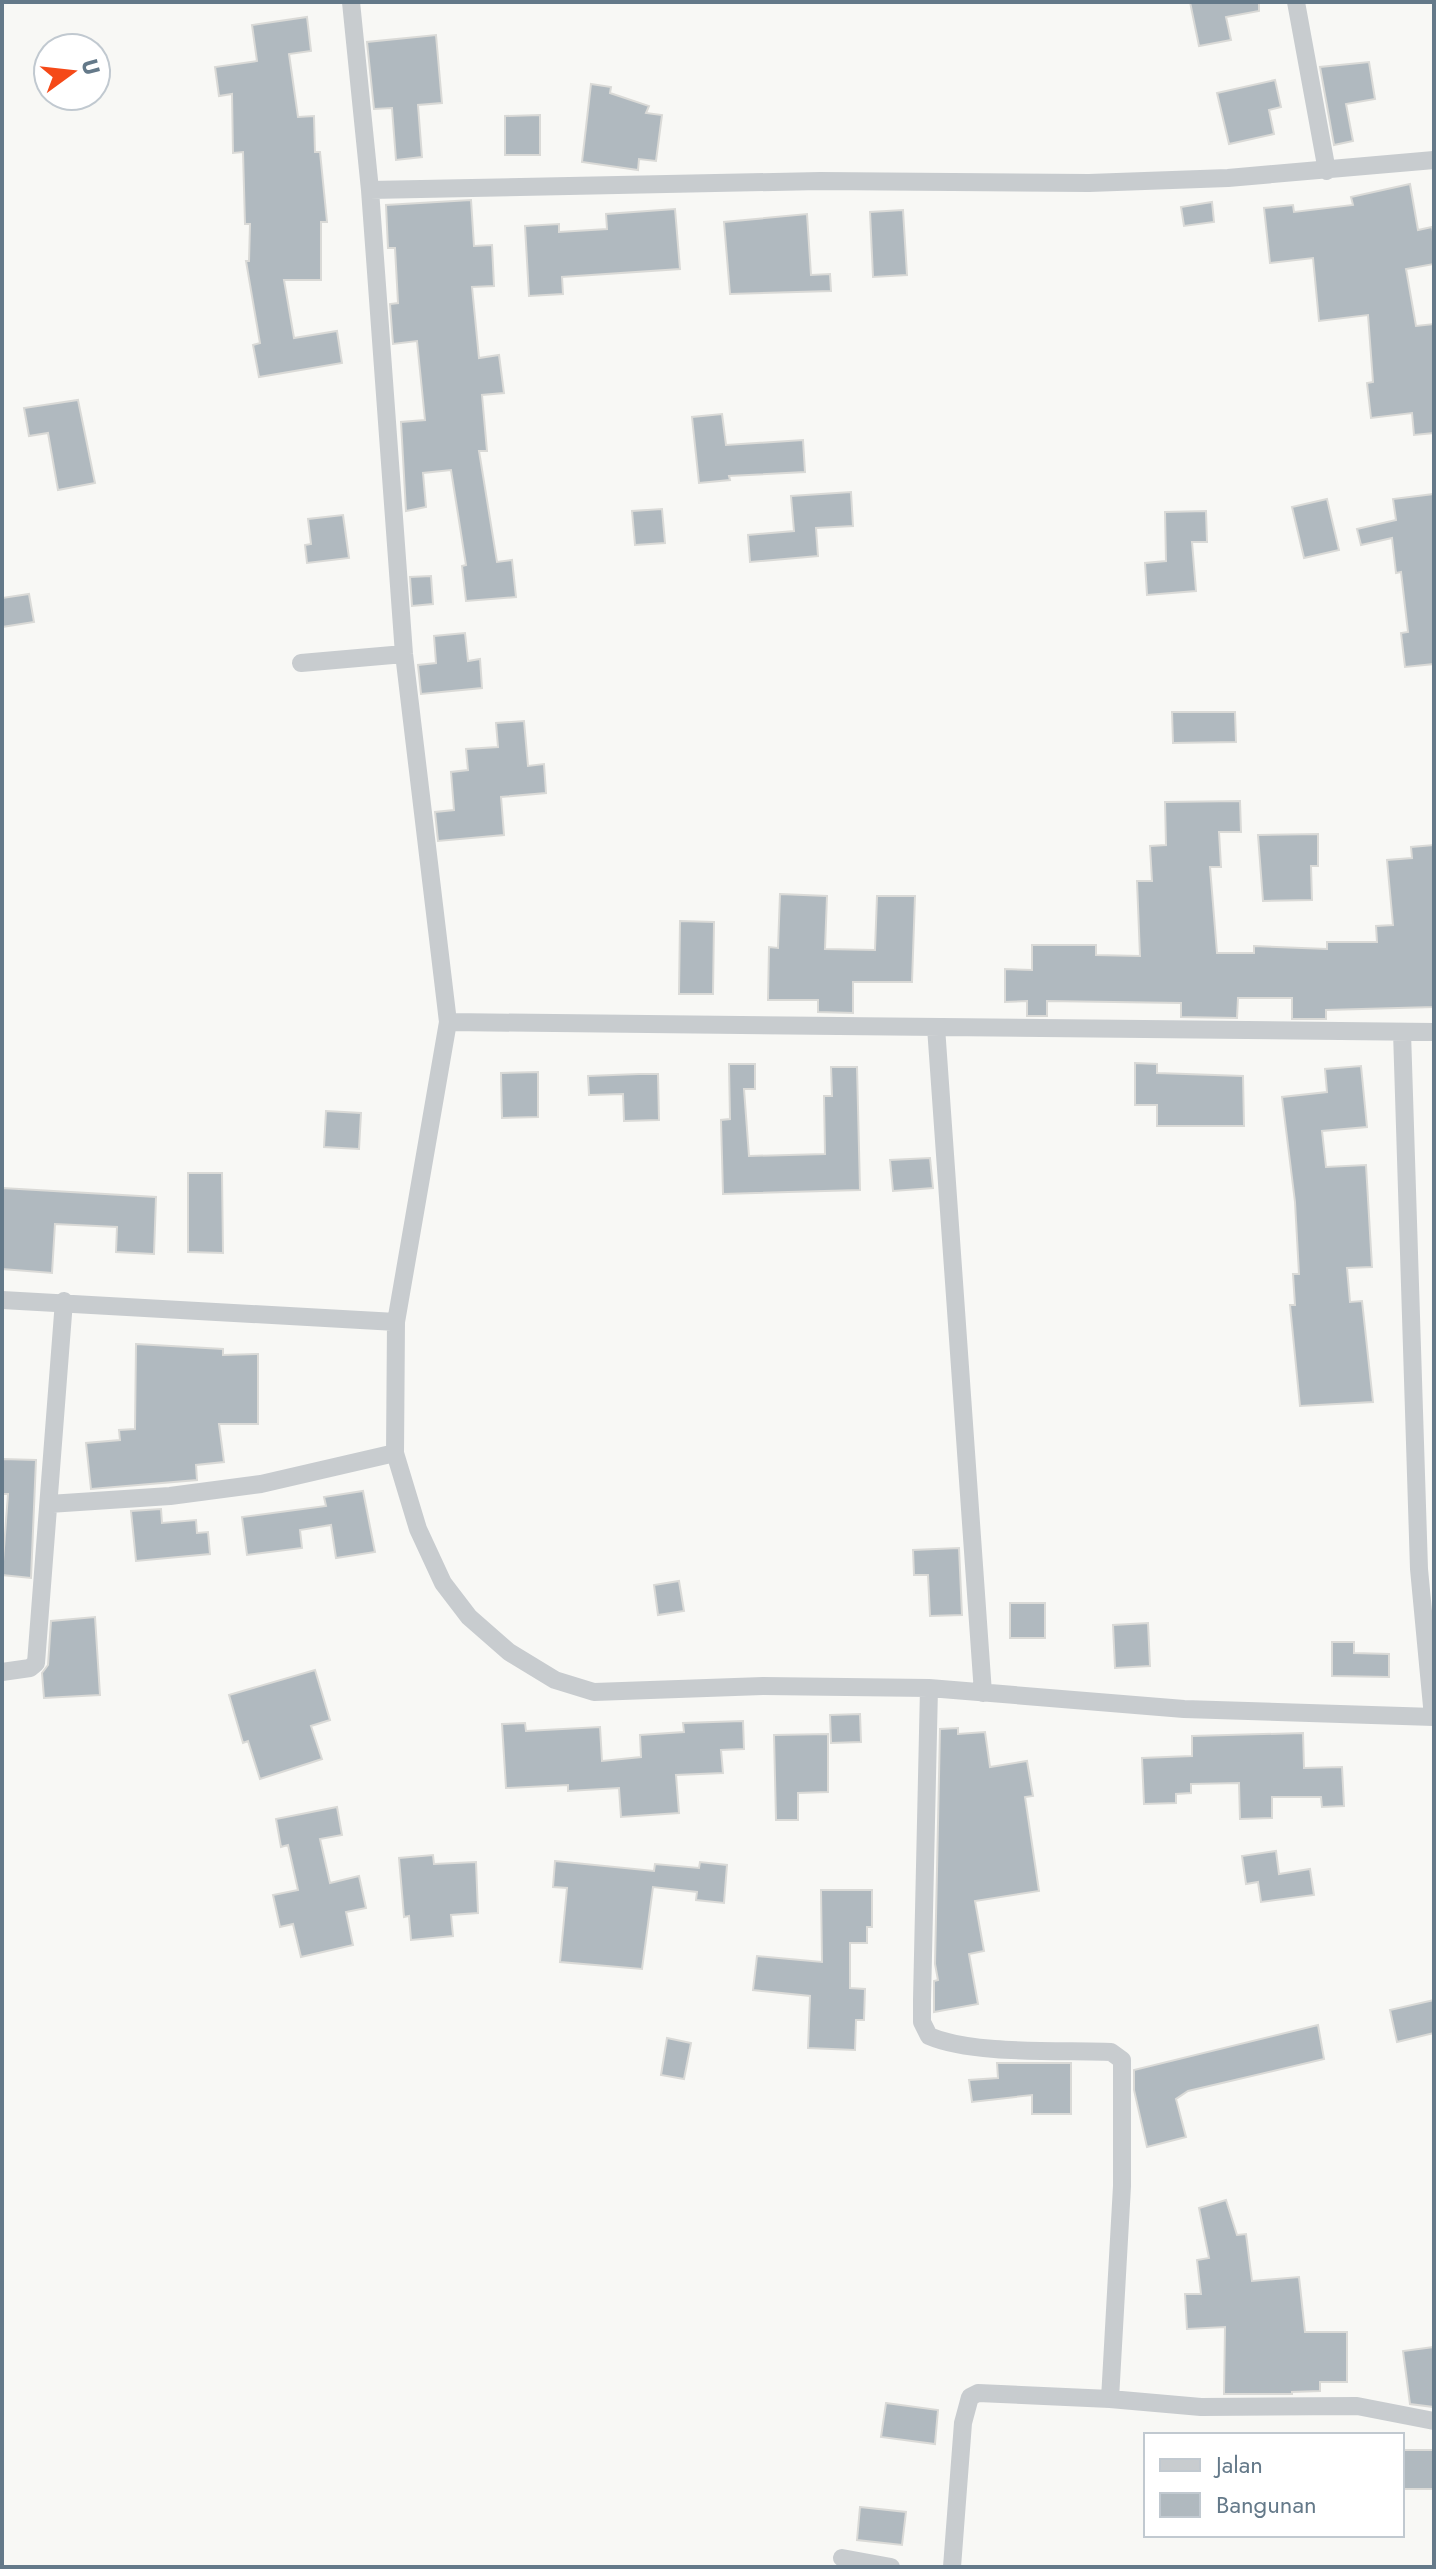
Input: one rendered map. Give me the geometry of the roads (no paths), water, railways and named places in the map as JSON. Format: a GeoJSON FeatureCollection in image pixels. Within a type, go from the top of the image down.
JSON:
{"type":"FeatureCollection","features":[{"type":"Feature","properties":{"kind":"street"},"geometry":{"type":"LineString","coordinates":[[351,2],[370,190],[404,654],[448,1022],[396,1322],[395,1453],[418,1529],[443,1583],[469,1617],[509,1652],[555,1680],[594,1692],[763,1686],[929,1688],[1184,1709],[1434,1717],[1419,1569],[1402,1032]]}},
{"type":"Feature","properties":{"kind":"street"},"geometry":{"type":"LineString","coordinates":[[1296,2],[1327,171]]}},
{"type":"Feature","properties":{"kind":"street"},"geometry":{"type":"LineString","coordinates":[[370,190],[820,181],[1089,183],[1327,171],[1434,160]]}},
{"type":"Feature","properties":{"kind":"street"},"geometry":{"type":"LineString","coordinates":[[301,663],[404,654]]}},
{"type":"Feature","properties":{"kind":"street"},"geometry":{"type":"LineString","coordinates":[[448,1022],[1434,1032]]}},
{"type":"Feature","properties":{"kind":"street"},"geometry":{"type":"LineString","coordinates":[[936,1027],[983,1693]]}},
{"type":"Feature","properties":{"kind":"street"},"geometry":{"type":"LineString","coordinates":[[2,1300],[64,1301],[396,1322]]}},
{"type":"Feature","properties":{"kind":"street"},"geometry":{"type":"LineString","coordinates":[[2,1672],[30,1668],[36,1663],[64,1301]]}},
{"type":"Feature","properties":{"kind":"street"},"geometry":{"type":"LineString","coordinates":[[49,1504],[170,1496],[261,1484],[395,1453]]}},
{"type":"Feature","properties":{"kind":"street"},"geometry":{"type":"LineString","coordinates":[[929,1688],[922,2000],[922,2022],[929,2036],[943,2042],[982,2046],[1111,2052],[1122,2060],[1122,2186],[1110,2399]]}},
{"type":"Feature","properties":{"kind":"street"},"geometry":{"type":"LineString","coordinates":[[952,2567],[963,2423],[970,2397],[978,2393],[1201,2407],[1357,2406],[1434,2421]]}},
{"type":"Feature","properties":{"kind":"street"},"geometry":{"type":"LineString","coordinates":[[842,2558],[891,2567]]}}]}
